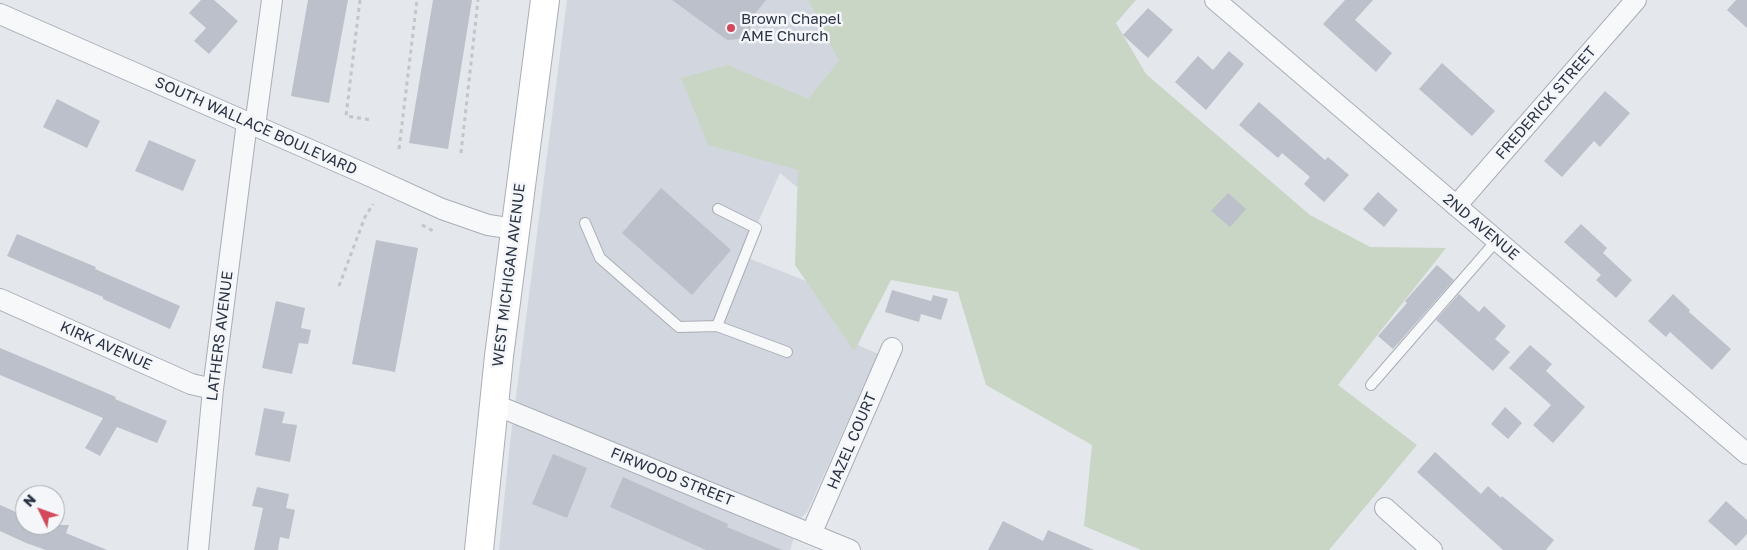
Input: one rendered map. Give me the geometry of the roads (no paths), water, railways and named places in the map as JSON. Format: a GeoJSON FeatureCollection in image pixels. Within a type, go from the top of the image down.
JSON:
{"type":"FeatureCollection","features":[{"type":"Feature","properties":{"kind":"main road","name":"WEST MICHIGAN AVENUE"},"geometry":{"type":"LineString","coordinates":[[479,550],[515,229],[545,0]]}},
{"type":"Feature","properties":{"kind":"street","name":"LATHERS AVENUE"},"geometry":{"type":"LineString","coordinates":[[198,550],[213,389],[251,124],[272,0]]}},
{"type":"Feature","properties":{"kind":"street","name":"2ND AVENUE"},"geometry":{"type":"LineString","coordinates":[[1215,0],[1747,454]]}},
{"type":"Feature","properties":{"kind":"street","name":"FREDERICK STREET"},"geometry":{"type":"LineString","coordinates":[[1456,206],[1636,0]]}},
{"type":"Feature","properties":{"kind":"street","name":"SOUTH WALLACE BOULEVARD"},"geometry":{"type":"LineString","coordinates":[[0,14],[442,209],[488,225],[515,229]]}},
{"type":"Feature","properties":{"kind":"street","name":"KIRK AVENUE"},"geometry":{"type":"LineString","coordinates":[[0,299],[191,384],[213,389]]}},
{"type":"Feature","properties":{"kind":"street","name":"HAZEL COURT"},"geometry":{"type":"LineString","coordinates":[[812,534],[892,348]]}},
{"type":"Feature","properties":{"kind":"street","name":"FIRWOOD STREET"},"geometry":{"type":"LineString","coordinates":[[494,404],[850,550]]}},
{"type":"Feature","properties":{"kind":"street"},"geometry":{"type":"LineString","coordinates":[[1385,508],[1432,550]]}},
{"type":"Feature","properties":{"kind":"lane"},"geometry":{"type":"LineString","coordinates":[[717,326],[756,228],[718,209]]}},
{"type":"Feature","properties":{"kind":"lane"},"geometry":{"type":"LineString","coordinates":[[585,223],[600,258],[679,327],[717,326],[787,352]]}},
{"type":"Feature","properties":{"kind":"lane"},"geometry":{"type":"LineString","coordinates":[[1371,385],[1496,240]]}},
{"type":"Feature","properties":{"kind":"place","name":"Brown Chapel AME Church"},"geometry":{"type":"Point","coordinates":[731,28]}}]}
